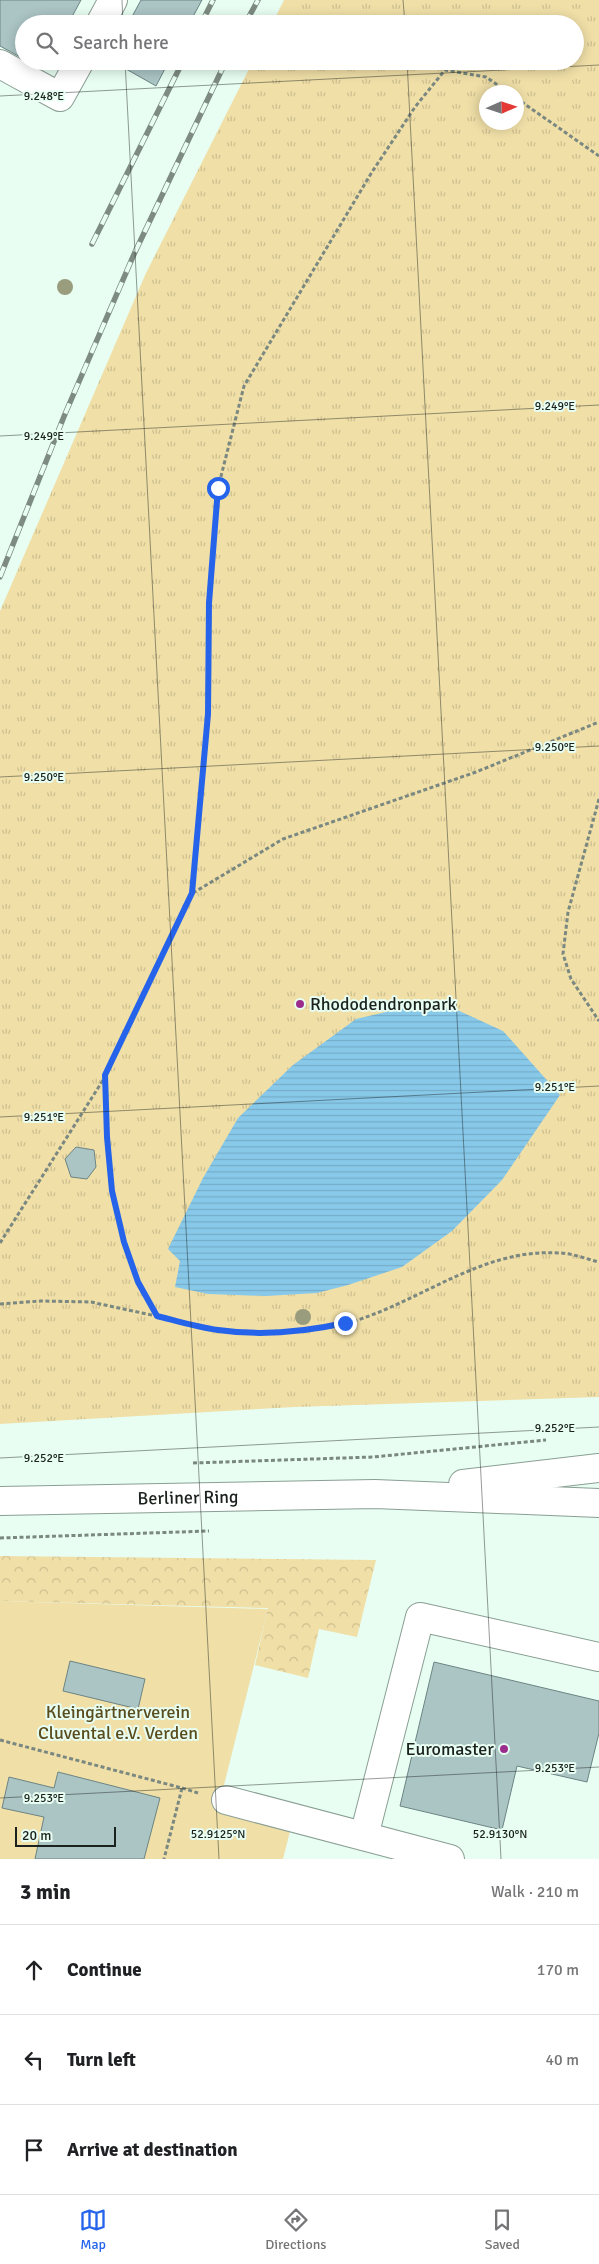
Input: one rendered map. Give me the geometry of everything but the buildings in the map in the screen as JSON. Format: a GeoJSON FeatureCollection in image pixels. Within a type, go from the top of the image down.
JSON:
{"type":"FeatureCollection","features":[{"type":"Feature","properties":{"kind":"street"},"geometry":{"type":"LineString","coordinates":[[105,15],[113,0]]}},
{"type":"Feature","properties":{"kind":"street"},"geometry":{"type":"LineString","coordinates":[[0,64],[60,97],[75,70]]}},
{"type":"Feature","properties":{"kind":"street","name":"Berliner Ring"},"geometry":{"type":"LineString","coordinates":[[375,1494],[599,1468]]}},
{"type":"Feature","properties":{"kind":"street","name":"Berliner Ring"},"geometry":{"type":"LineString","coordinates":[[0,1501],[375,1494],[599,1503]]}},
{"type":"Feature","properties":{"kind":"street"},"geometry":{"type":"LineString","coordinates":[[364,1836],[420,1617],[599,1657]]}},
{"type":"Feature","properties":{"kind":"street"},"geometry":{"type":"LineString","coordinates":[[226,1800],[450,1859]]}},
{"type":"Feature","properties":{"kind":"path"},"geometry":{"type":"LineString","coordinates":[[0,1243],[105,1075],[192,893],[208,714],[209,603],[218,488],[244,386],[372,172],[415,107],[445,70],[486,77],[498,85]]}},
{"type":"Feature","properties":{"kind":"path"},"geometry":{"type":"LineString","coordinates":[[524,104],[599,156]]}},
{"type":"Feature","properties":{"kind":"path"},"geometry":{"type":"LineString","coordinates":[[192,893],[283,839],[476,772],[599,722]]}},
{"type":"Feature","properties":{"kind":"path"},"geometry":{"type":"LineString","coordinates":[[599,799],[568,912],[563,954],[571,979],[599,1021]]}},
{"type":"Feature","properties":{"kind":"path"},"geometry":{"type":"LineString","coordinates":[[105,1075],[107,1137],[112,1191],[124,1242],[135,1274],[157,1316]]}},
{"type":"Feature","properties":{"kind":"path"},"geometry":{"type":"LineString","coordinates":[[0,1304],[41,1301],[91,1302],[218,1330],[281,1332],[314,1330],[354,1320],[398,1304],[474,1268],[514,1255],[559,1253],[599,1262]]}},
{"type":"Feature","properties":{"kind":"path"},"geometry":{"type":"LineString","coordinates":[[186,1464],[373,1458],[555,1439]]}},
{"type":"Feature","properties":{"kind":"path"},"geometry":{"type":"LineString","coordinates":[[0,1538],[217,1531]]}},
{"type":"Feature","properties":{"kind":"path"},"geometry":{"type":"LineString","coordinates":[[0,1740],[182,1788],[164,1859]]}},
{"type":"Feature","properties":{"kind":"green space","name":"Rhododendronpark"},"geometry":{"type":"Polygon","coordinates":[[[284,0],[599,0],[599,1397],[295,1407],[0,1424],[0,611],[146,273],[248,70],[584,70],[584,15],[276,15],[284,0]]]}},
{"type":"Feature","properties":{"kind":"green space"},"geometry":{"type":"Polygon","coordinates":[[[0,1556],[376,1560],[357,1637],[319,1629],[308,1678],[255,1665],[268,1608],[0,1601],[0,1556]]]}},
{"type":"Feature","properties":{"kind":"green space","name":"Kleingärtnerverein Cluvental e.V. Verden"},"geometry":{"type":"Polygon","coordinates":[[[0,1601],[268,1609],[224,1785],[297,1804],[283,1859],[0,1859],[0,1601]]]}},
{"type":"Feature","properties":{"kind":"water"},"geometry":{"type":"Polygon","coordinates":[[[407,1007],[455,1009],[503,1031],[560,1095],[502,1180],[452,1231],[402,1267],[348,1285],[317,1293],[266,1296],[208,1294],[175,1287],[180,1261],[168,1249],[203,1178],[238,1118],[293,1065],[356,1019],[407,1007]]]}},
{"type":"Feature","properties":{"kind":"railway"},"geometry":{"type":"LineString","coordinates":[[206,15],[213,0]]}},
{"type":"Feature","properties":{"kind":"railway"},"geometry":{"type":"LineString","coordinates":[[250,15],[258,0]]}},
{"type":"Feature","properties":{"kind":"railway"},"geometry":{"type":"LineString","coordinates":[[92,244],[179,70]]}},
{"type":"Feature","properties":{"kind":"railway"},"geometry":{"type":"LineString","coordinates":[[0,577],[65,414],[135,252],[222,70]]}},
{"type":"Feature","properties":{"kind":"place","name":"Rhododendronpark"},"geometry":{"type":"Point","coordinates":[300,1004]}},
{"type":"Feature","properties":{"kind":"place","name":"Euromaster"},"geometry":{"type":"Point","coordinates":[504,1749]}},
{"type":"Feature","properties":{"kind":"route"},"geometry":{"type":"LineString","coordinates":[[218,488],[209,603],[208,714],[192,893],[105,1075],[107,1137],[112,1191],[124,1242],[138,1282],[157,1316],[218,1330],[281,1332],[314,1330],[345,1323]]}}]}
